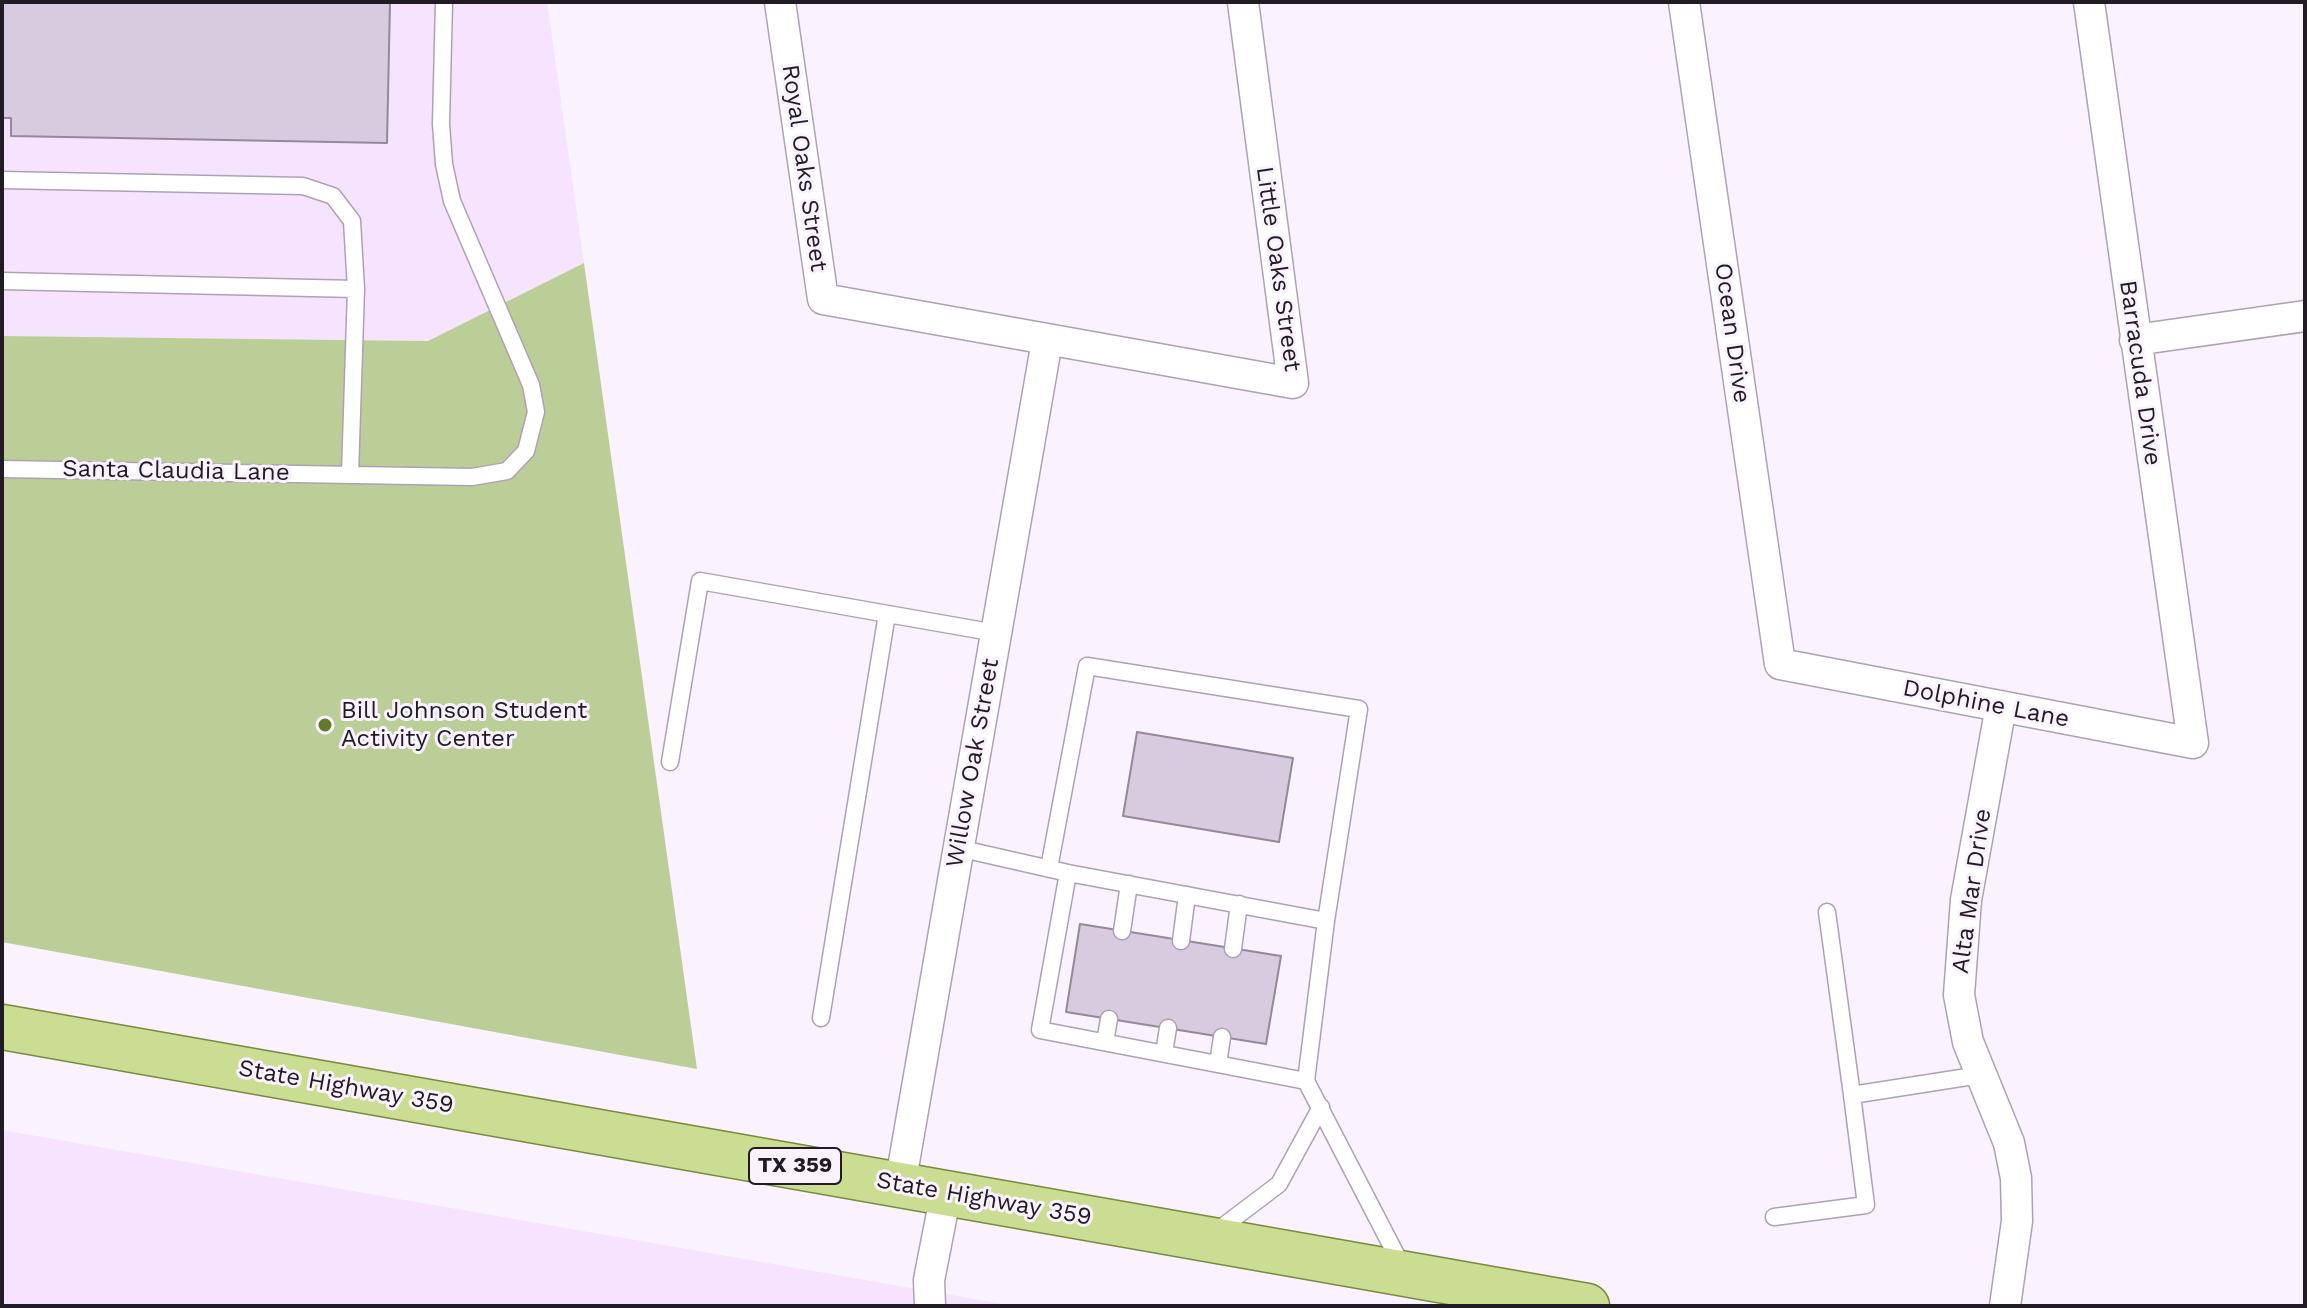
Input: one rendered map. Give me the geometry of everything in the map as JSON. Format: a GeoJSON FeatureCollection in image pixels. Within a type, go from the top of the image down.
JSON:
{"type":"FeatureCollection","features":[{"type":"Feature","properties":{"kind":"main road","name":"State Highway 359"},"geometry":{"type":"LineString","coordinates":[[2,1027],[1587,1306]]}},
{"type":"Feature","properties":{"kind":"street","name":"Royal Oaks Street"},"geometry":{"type":"LineString","coordinates":[[780,2],[823,299],[1047,341]]}},
{"type":"Feature","properties":{"kind":"street","name":"Little Oaks Street"},"geometry":{"type":"LineString","coordinates":[[1047,341],[1293,383],[1243,2]]}},
{"type":"Feature","properties":{"kind":"street","name":"Ocean Drive"},"geometry":{"type":"LineString","coordinates":[[1684,2],[1780,664]]}},
{"type":"Feature","properties":{"kind":"street","name":"Barracuda Drive"},"geometry":{"type":"LineString","coordinates":[[2089,2],[2193,743]]}},
{"type":"Feature","properties":{"kind":"street"},"geometry":{"type":"LineString","coordinates":[[2135,340],[2305,316]]}},
{"type":"Feature","properties":{"kind":"street","name":"Willow Oak Street"},"geometry":{"type":"LineString","coordinates":[[900,1185],[1047,341]]}},
{"type":"Feature","properties":{"kind":"street","name":"Dolphine Lane"},"geometry":{"type":"LineString","coordinates":[[1780,664],[2193,743]]}},
{"type":"Feature","properties":{"kind":"street","name":"Alta Mar Drive"},"geometry":{"type":"LineString","coordinates":[[2001,706],[1960,953],[1959,995],[1980,1075],[2009,1143],[2016,1178],[2017,1221],[2005,1306]]}},
{"type":"Feature","properties":{"kind":"street"},"geometry":{"type":"LineString","coordinates":[[930,1306],[929,1280],[946,1193]]}},
{"type":"Feature","properties":{"kind":"lane","name":"Santa Claudia Lane"},"geometry":{"type":"LineString","coordinates":[[2,469],[472,477],[507,471],[526,451],[534,430],[536,412],[531,385],[452,201],[441,124],[444,2]]}},
{"type":"Feature","properties":{"kind":"lane"},"geometry":{"type":"LineString","coordinates":[[2,180],[303,186],[333,196],[352,221],[356,289],[350,474]]}},
{"type":"Feature","properties":{"kind":"lane"},"geometry":{"type":"LineString","coordinates":[[2,281],[356,289]]}},
{"type":"Feature","properties":{"kind":"lane"},"geometry":{"type":"LineString","coordinates":[[670,762],[700,581],[996,633]]}},
{"type":"Feature","properties":{"kind":"lane"},"geometry":{"type":"LineString","coordinates":[[821,1018],[887,614]]}},
{"type":"Feature","properties":{"kind":"lane"},"geometry":{"type":"LineString","coordinates":[[1049,868],[1087,666],[1359,709],[1326,921],[1306,1081],[1363,1197],[1406,1274]]}},
{"type":"Feature","properties":{"kind":"lane"},"geometry":{"type":"LineString","coordinates":[[958,848],[1068,873],[1326,921]]}},
{"type":"Feature","properties":{"kind":"lane"},"geometry":{"type":"LineString","coordinates":[[1068,873],[1040,1030],[1306,1081]]}},
{"type":"Feature","properties":{"kind":"lane"},"geometry":{"type":"LineString","coordinates":[[1122,931],[1129,884]]}},
{"type":"Feature","properties":{"kind":"lane"},"geometry":{"type":"LineString","coordinates":[[1181,941],[1187,895]]}},
{"type":"Feature","properties":{"kind":"lane"},"geometry":{"type":"LineString","coordinates":[[1233,949],[1239,904]]}},
{"type":"Feature","properties":{"kind":"lane"},"geometry":{"type":"LineString","coordinates":[[1774,1217],[1866,1205],[1827,912]]}},
{"type":"Feature","properties":{"kind":"lane"},"geometry":{"type":"LineString","coordinates":[[1105,1042],[1109,1019]]}},
{"type":"Feature","properties":{"kind":"lane"},"geometry":{"type":"LineString","coordinates":[[1164,1053],[1168,1028]]}},
{"type":"Feature","properties":{"kind":"lane"},"geometry":{"type":"LineString","coordinates":[[1218,1064],[1222,1037]]}},
{"type":"Feature","properties":{"kind":"lane"},"geometry":{"type":"LineString","coordinates":[[1852,1095],[1980,1075]]}},
{"type":"Feature","properties":{"kind":"lane"},"geometry":{"type":"LineString","coordinates":[[1207,1239],[1279,1184],[1321,1107]]}},
{"type":"Feature","properties":{"kind":"shaded area"},"geometry":{"type":"Polygon","coordinates":[[[2,2],[547,2],[584,263],[428,341],[2,336],[2,2]]]}},
{"type":"Feature","properties":{"kind":"shaded area"},"geometry":{"type":"Polygon","coordinates":[[[2,1130],[1015,1306],[2,1306],[2,1130]]]}},
{"type":"Feature","properties":{"kind":"green space","name":"Bill Johnson Student Activity Center"},"geometry":{"type":"Polygon","coordinates":[[[584,263],[697,1069],[2,942],[2,336],[428,341],[584,263]]]}},
{"type":"Feature","properties":{"kind":"building"},"geometry":{"type":"Polygon","coordinates":[[[2,2],[390,2],[387,143],[11,136],[11,118],[2,118],[2,2]]]}},
{"type":"Feature","properties":{"kind":"building"},"geometry":{"type":"Polygon","coordinates":[[[1137,732],[1293,758],[1279,842],[1123,816],[1137,732]]]}},
{"type":"Feature","properties":{"kind":"building"},"geometry":{"type":"Polygon","coordinates":[[[1080,924],[1281,956],[1266,1044],[1066,1012],[1080,924]]]}},
{"type":"Feature","properties":{"kind":"place","name":"Bill Johnson Student Activity Center"},"geometry":{"type":"Point","coordinates":[325,725]}}]}
